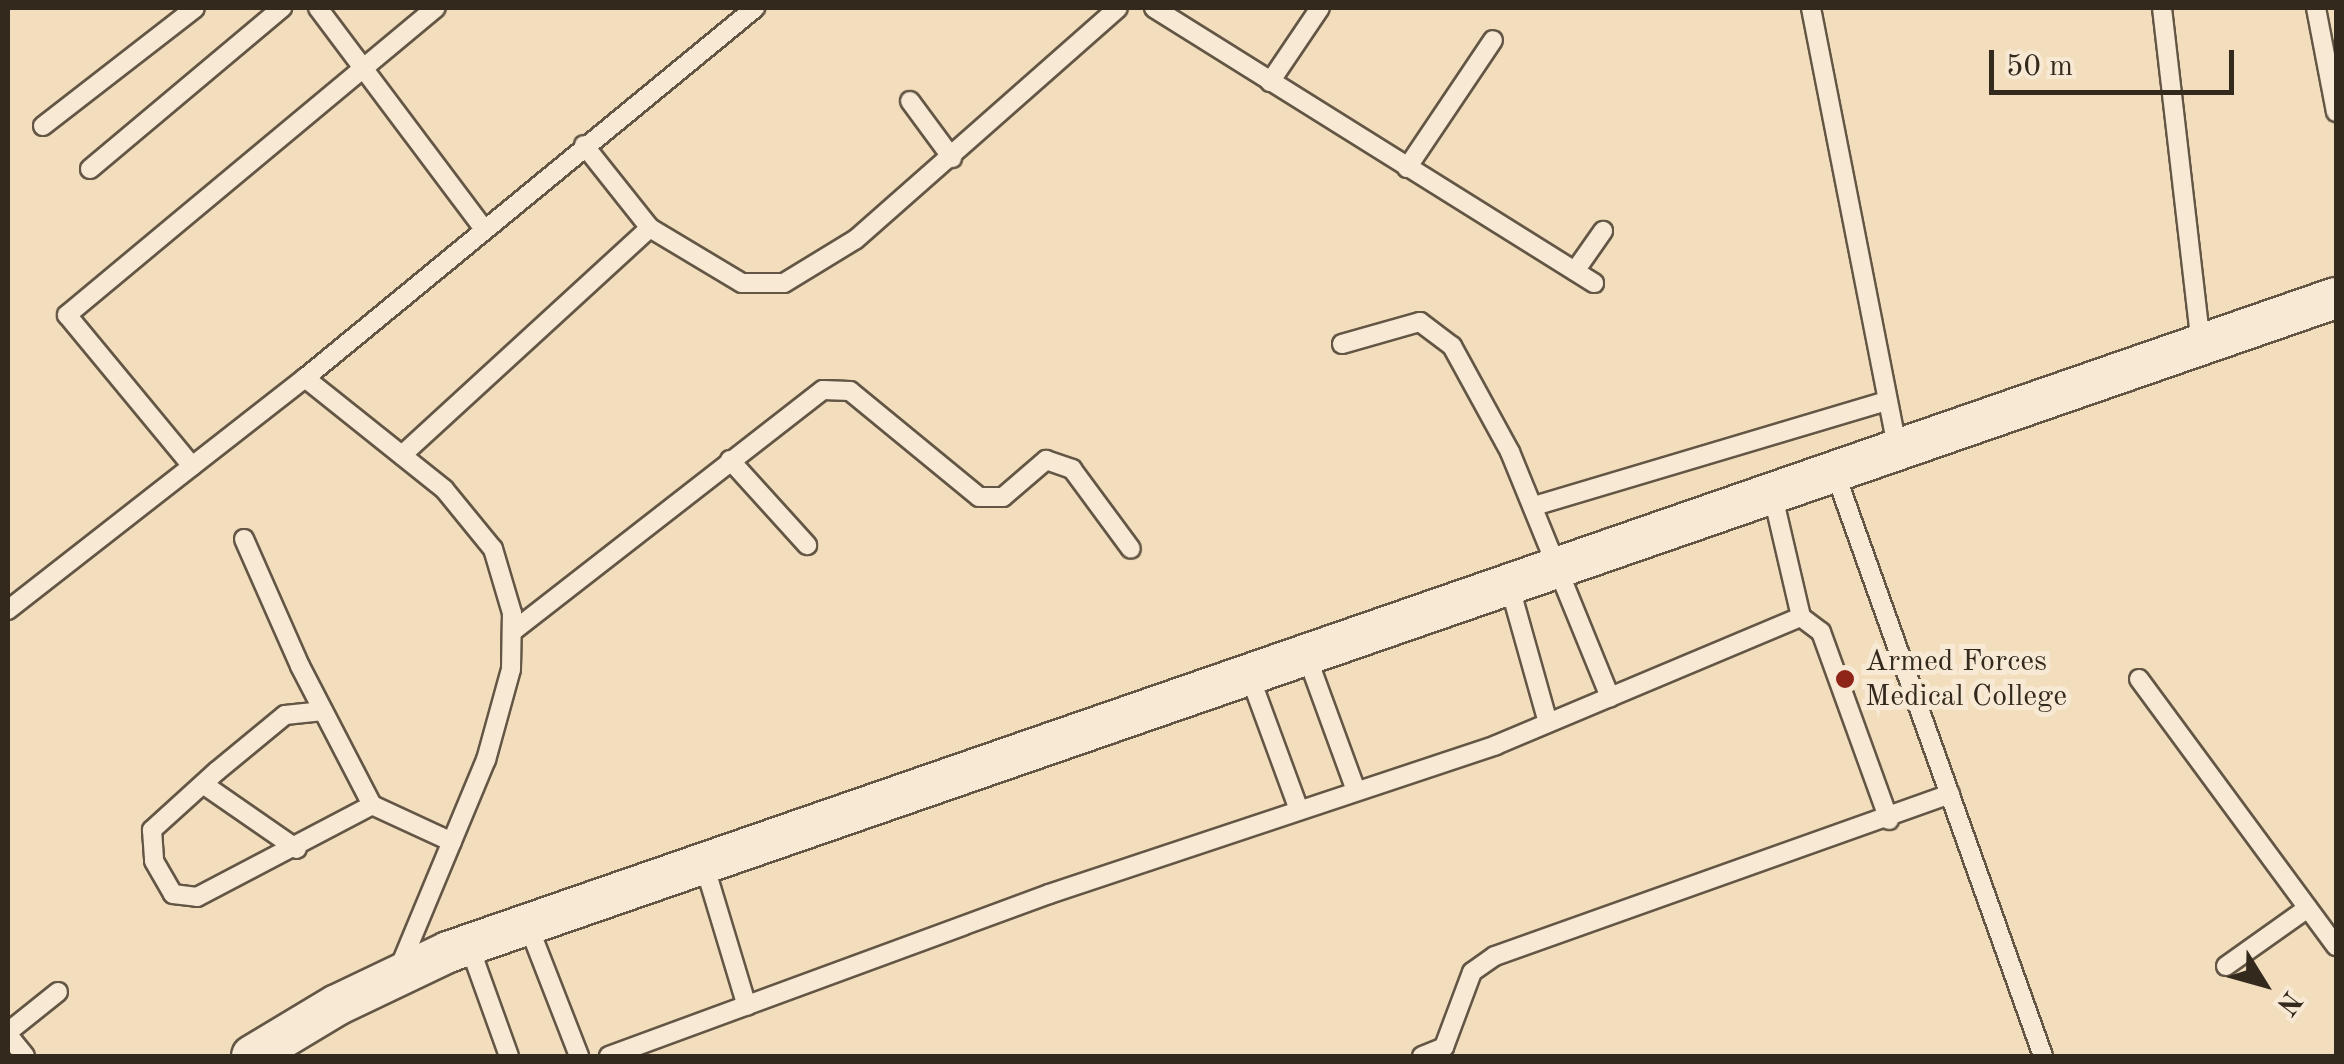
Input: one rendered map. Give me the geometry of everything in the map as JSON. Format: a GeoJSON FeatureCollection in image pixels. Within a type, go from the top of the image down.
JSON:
{"type":"FeatureCollection","features":[{"type":"Feature","properties":{"kind":"street"},"geometry":{"type":"LineString","coordinates":[[252,1056],[396,977],[469,945],[1834,470],[2201,348],[2336,298]]}},
{"type":"Feature","properties":{"kind":"lane"},"geometry":{"type":"LineString","coordinates":[[43,126],[194,8]]}},
{"type":"Feature","properties":{"kind":"lane"},"geometry":{"type":"LineString","coordinates":[[90,168],[282,8]]}},
{"type":"Feature","properties":{"kind":"lane"},"geometry":{"type":"LineString","coordinates":[[318,8],[483,228]]}},
{"type":"Feature","properties":{"kind":"lane"},"geometry":{"type":"LineString","coordinates":[[192,466],[67,315],[436,8]]}},
{"type":"Feature","properties":{"kind":"lane"},"geometry":{"type":"LineString","coordinates":[[8,610],[305,378],[754,8]]}},
{"type":"Feature","properties":{"kind":"lane"},"geometry":{"type":"LineString","coordinates":[[584,145],[650,228],[742,284],[784,283],[856,239],[1118,8]]}},
{"type":"Feature","properties":{"kind":"lane"},"geometry":{"type":"LineString","coordinates":[[1154,8],[1594,283]]}},
{"type":"Feature","properties":{"kind":"lane"},"geometry":{"type":"LineString","coordinates":[[1270,82],[1320,8]]}},
{"type":"Feature","properties":{"kind":"lane"},"geometry":{"type":"LineString","coordinates":[[1810,8],[1898,450]]}},
{"type":"Feature","properties":{"kind":"lane"},"geometry":{"type":"LineString","coordinates":[[2162,8],[2201,348]]}},
{"type":"Feature","properties":{"kind":"lane"},"geometry":{"type":"LineString","coordinates":[[2316,8],[2336,112]]}},
{"type":"Feature","properties":{"kind":"lane"},"geometry":{"type":"LineString","coordinates":[[1407,168],[1493,40]]}},
{"type":"Feature","properties":{"kind":"lane"},"geometry":{"type":"LineString","coordinates":[[910,100],[952,158]]}},
{"type":"Feature","properties":{"kind":"lane"},"geometry":{"type":"LineString","coordinates":[[402,455],[650,228]]}},
{"type":"Feature","properties":{"kind":"lane"},"geometry":{"type":"LineString","coordinates":[[1576,271],[1603,231]]}},
{"type":"Feature","properties":{"kind":"lane"},"geometry":{"type":"LineString","coordinates":[[1342,344],[1420,322],[1452,346],[1561,565],[1610,697]]}},
{"type":"Feature","properties":{"kind":"lane"},"geometry":{"type":"LineString","coordinates":[[305,378],[444,489],[493,550],[512,632],[511,669],[486,760],[396,977]]}},
{"type":"Feature","properties":{"kind":"lane"},"geometry":{"type":"LineString","coordinates":[[512,632],[823,390],[850,392],[979,496],[1003,497],[1046,460],[1072,469],[1131,550]]}},
{"type":"Feature","properties":{"kind":"lane"},"geometry":{"type":"LineString","coordinates":[[1534,506],[1888,401]]}},
{"type":"Feature","properties":{"kind":"lane"},"geometry":{"type":"LineString","coordinates":[[730,460],[808,545]]}},
{"type":"Feature","properties":{"kind":"lane"},"geometry":{"type":"LineString","coordinates":[[1834,470],[2043,1056]]}},
{"type":"Feature","properties":{"kind":"lane"},"geometry":{"type":"LineString","coordinates":[[1772,492],[1800,617],[1820,632],[1889,820]]}},
{"type":"Feature","properties":{"kind":"lane"},"geometry":{"type":"LineString","coordinates":[[244,539],[322,711],[372,805],[452,842]]}},
{"type":"Feature","properties":{"kind":"lane"},"geometry":{"type":"LineString","coordinates":[[1509,583],[1548,723]]}},
{"type":"Feature","properties":{"kind":"lane"},"geometry":{"type":"LineString","coordinates":[[609,1056],[1548,723],[1800,617]]}},
{"type":"Feature","properties":{"kind":"lane"},"geometry":{"type":"LineString","coordinates":[[1306,654],[1356,791]]}},
{"type":"Feature","properties":{"kind":"lane"},"geometry":{"type":"LineString","coordinates":[[1249,674],[1299,810]]}},
{"type":"Feature","properties":{"kind":"lane"},"geometry":{"type":"LineString","coordinates":[[2140,679],[2336,946]]}},
{"type":"Feature","properties":{"kind":"lane"},"geometry":{"type":"LineString","coordinates":[[322,711],[285,715],[203,784],[152,830],[154,861],[172,894],[197,896],[297,848],[372,805]]}},
{"type":"Feature","properties":{"kind":"lane"},"geometry":{"type":"LineString","coordinates":[[203,784],[297,848]]}},
{"type":"Feature","properties":{"kind":"lane"},"geometry":{"type":"LineString","coordinates":[[1422,1056],[1444,1046],[1472,972],[1495,956],[1889,820],[1950,794]]}},
{"type":"Feature","properties":{"kind":"lane"},"geometry":{"type":"LineString","coordinates":[[704,863],[747,1006]]}},
{"type":"Feature","properties":{"kind":"lane"},"geometry":{"type":"LineString","coordinates":[[2226,966],[2308,908]]}},
{"type":"Feature","properties":{"kind":"lane"},"geometry":{"type":"LineString","coordinates":[[528,924],[580,1056]]}},
{"type":"Feature","properties":{"kind":"lane"},"geometry":{"type":"LineString","coordinates":[[469,945],[509,1056]]}},
{"type":"Feature","properties":{"kind":"lane"},"geometry":{"type":"LineString","coordinates":[[25,1056],[8,1034],[58,992]]}},
{"type":"Feature","properties":{"kind":"place","name":"Armed Forces Medical College"},"geometry":{"type":"Point","coordinates":[1845,679]}}]}
